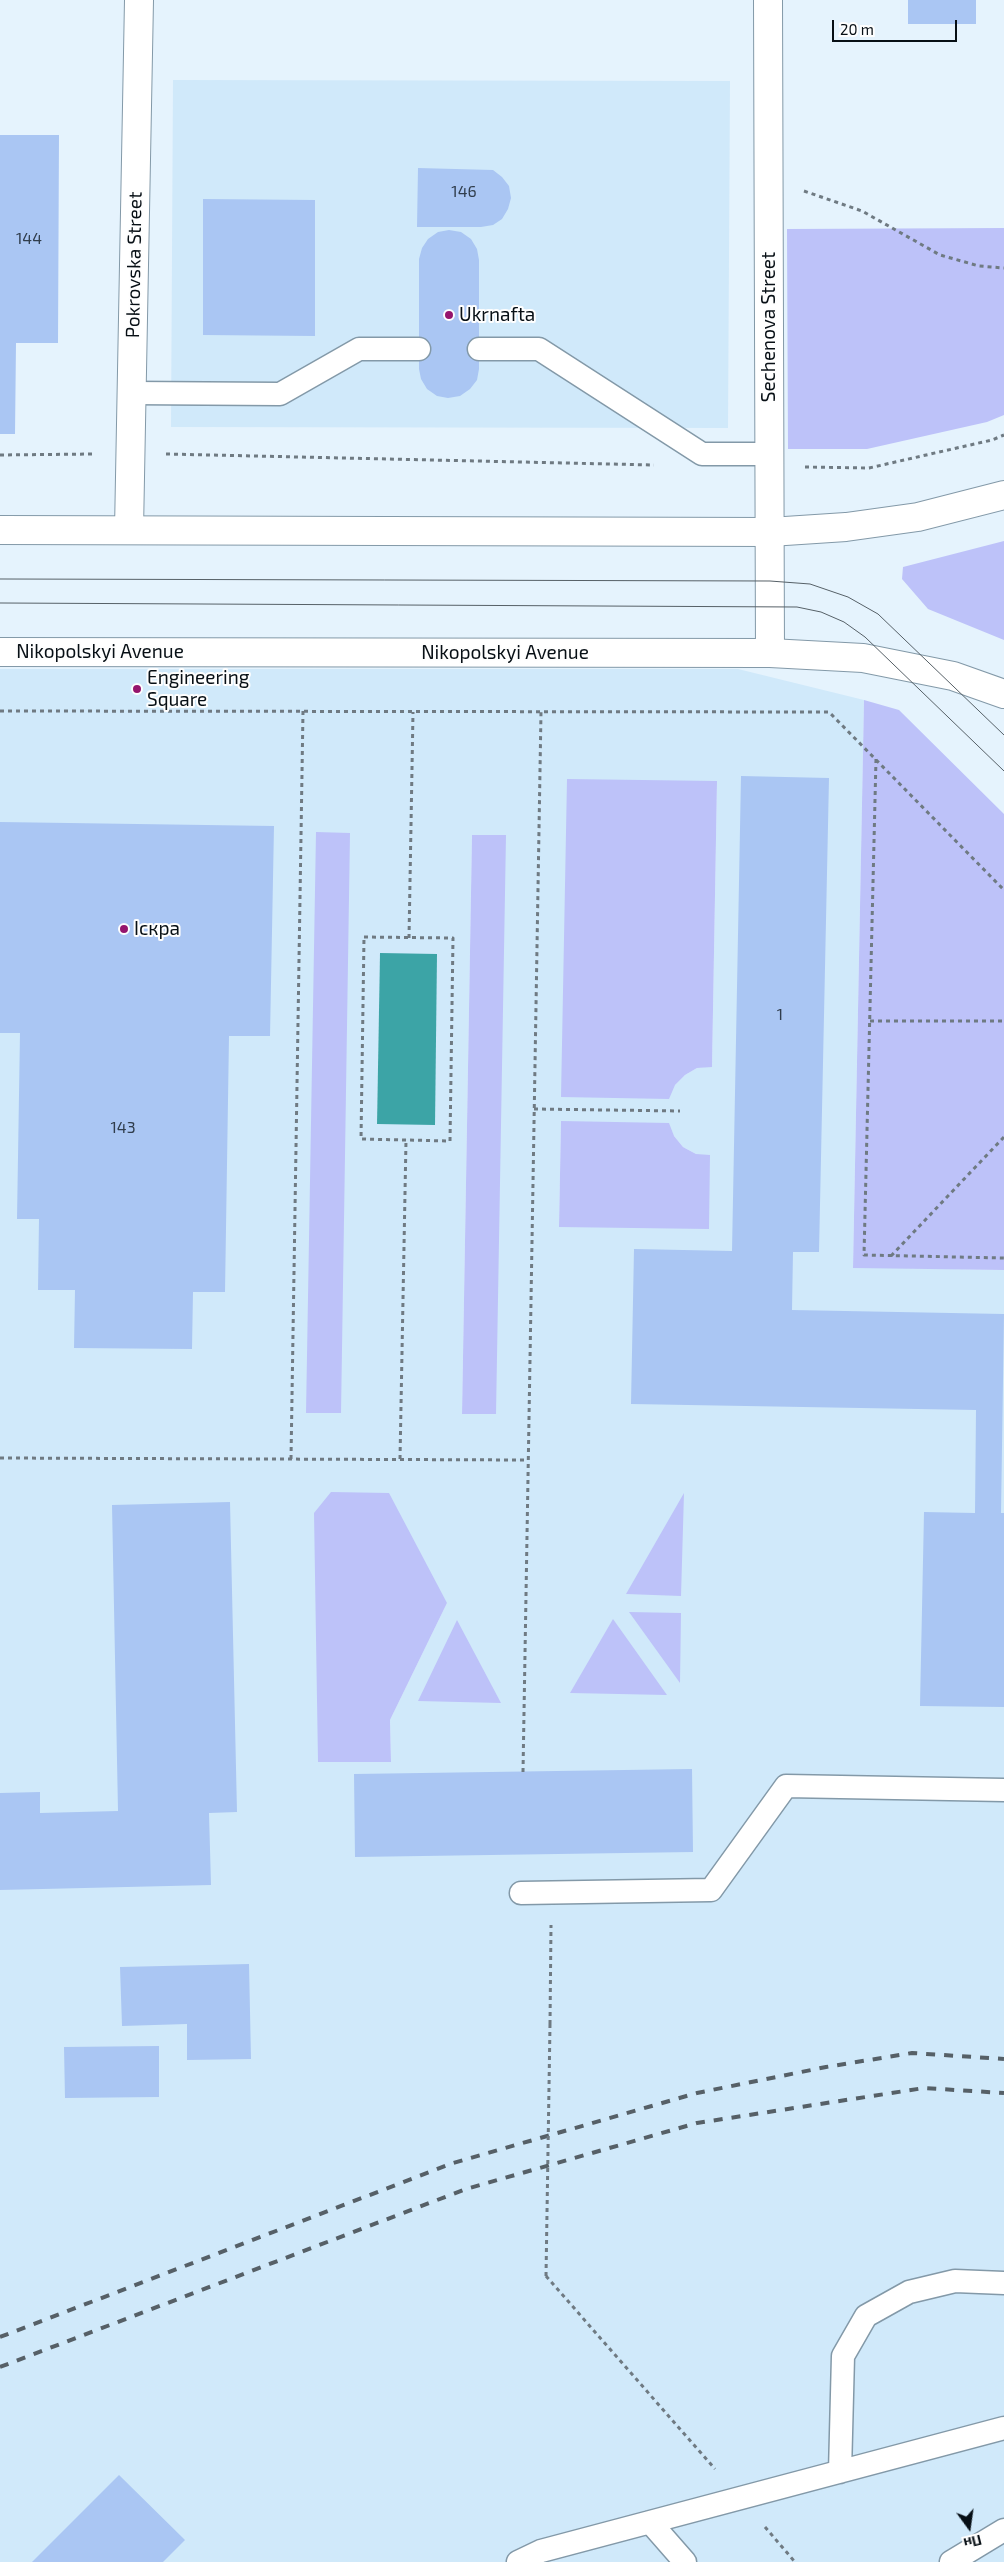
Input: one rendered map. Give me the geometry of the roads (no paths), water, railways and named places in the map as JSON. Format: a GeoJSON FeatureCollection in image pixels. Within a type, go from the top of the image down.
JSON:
{"type":"FeatureCollection","features":[{"type":"Feature","properties":{"kind":"main road","name":"Pokrovska Street"},"geometry":{"type":"LineString","coordinates":[[128,530],[131,453],[138,0]]}},
{"type":"Feature","properties":{"kind":"main road","name":"Sechenova Street"},"geometry":{"type":"LineString","coordinates":[[768,0],[770,653]]}},
{"type":"Feature","properties":{"kind":"main road"},"geometry":{"type":"LineString","coordinates":[[0,530],[770,532],[846,527],[918,517],[1004,495]]}},
{"type":"Feature","properties":{"kind":"main road","name":"Nikopolskyi Avenue"},"geometry":{"type":"LineString","coordinates":[[0,652],[770,653],[863,658],[953,676],[1004,694]]}},
{"type":"Feature","properties":{"kind":"lane"},"geometry":{"type":"LineString","coordinates":[[131,393],[280,394],[359,349],[419,349]]}},
{"type":"Feature","properties":{"kind":"lane"},"geometry":{"type":"LineString","coordinates":[[479,349],[539,349],[702,454],[770,461]]}},
{"type":"Feature","properties":{"kind":"lane"},"geometry":{"type":"LineString","coordinates":[[521,1893],[711,1890],[786,1786],[1004,1790]]}},
{"type":"Feature","properties":{"kind":"lane"},"geometry":{"type":"LineString","coordinates":[[840,2472],[843,2356],[866,2316],[908,2292],[955,2281],[1004,2283]]}},
{"type":"Feature","properties":{"kind":"lane"},"geometry":{"type":"LineString","coordinates":[[518,2562],[542,2552],[650,2522],[1004,2428]]}},
{"type":"Feature","properties":{"kind":"lane"},"geometry":{"type":"LineString","coordinates":[[650,2522],[685,2562]]}},
{"type":"Feature","properties":{"kind":"lane"},"geometry":{"type":"LineString","coordinates":[[951,2562],[1004,2530]]}},
{"type":"Feature","properties":{"kind":"tram line"},"geometry":{"type":"LineString","coordinates":[[0,579],[770,581],[810,584],[848,597],[878,614],[1004,735]]}},
{"type":"Feature","properties":{"kind":"tram line"},"geometry":{"type":"LineString","coordinates":[[0,603],[797,607],[821,612],[844,622],[865,637],[1004,771]]}},
{"type":"Feature","properties":{"kind":"railway"},"geometry":{"type":"LineString","coordinates":[[0,2337],[453,2163],[697,2093],[826,2067],[912,2053],[1004,2059]]}},
{"type":"Feature","properties":{"kind":"railway"},"geometry":{"type":"LineString","coordinates":[[0,2367],[466,2189],[697,2123],[924,2088],[1004,2093]]}},
{"type":"Feature","properties":{"kind":"place","name":"Ukrnafta"},"geometry":{"type":"Point","coordinates":[449,315]}},
{"type":"Feature","properties":{"kind":"place","name":"Engineering Square"},"geometry":{"type":"Point","coordinates":[137,689]}},
{"type":"Feature","properties":{"kind":"place","name":"Іскра"},"geometry":{"type":"Point","coordinates":[124,929]}}]}
